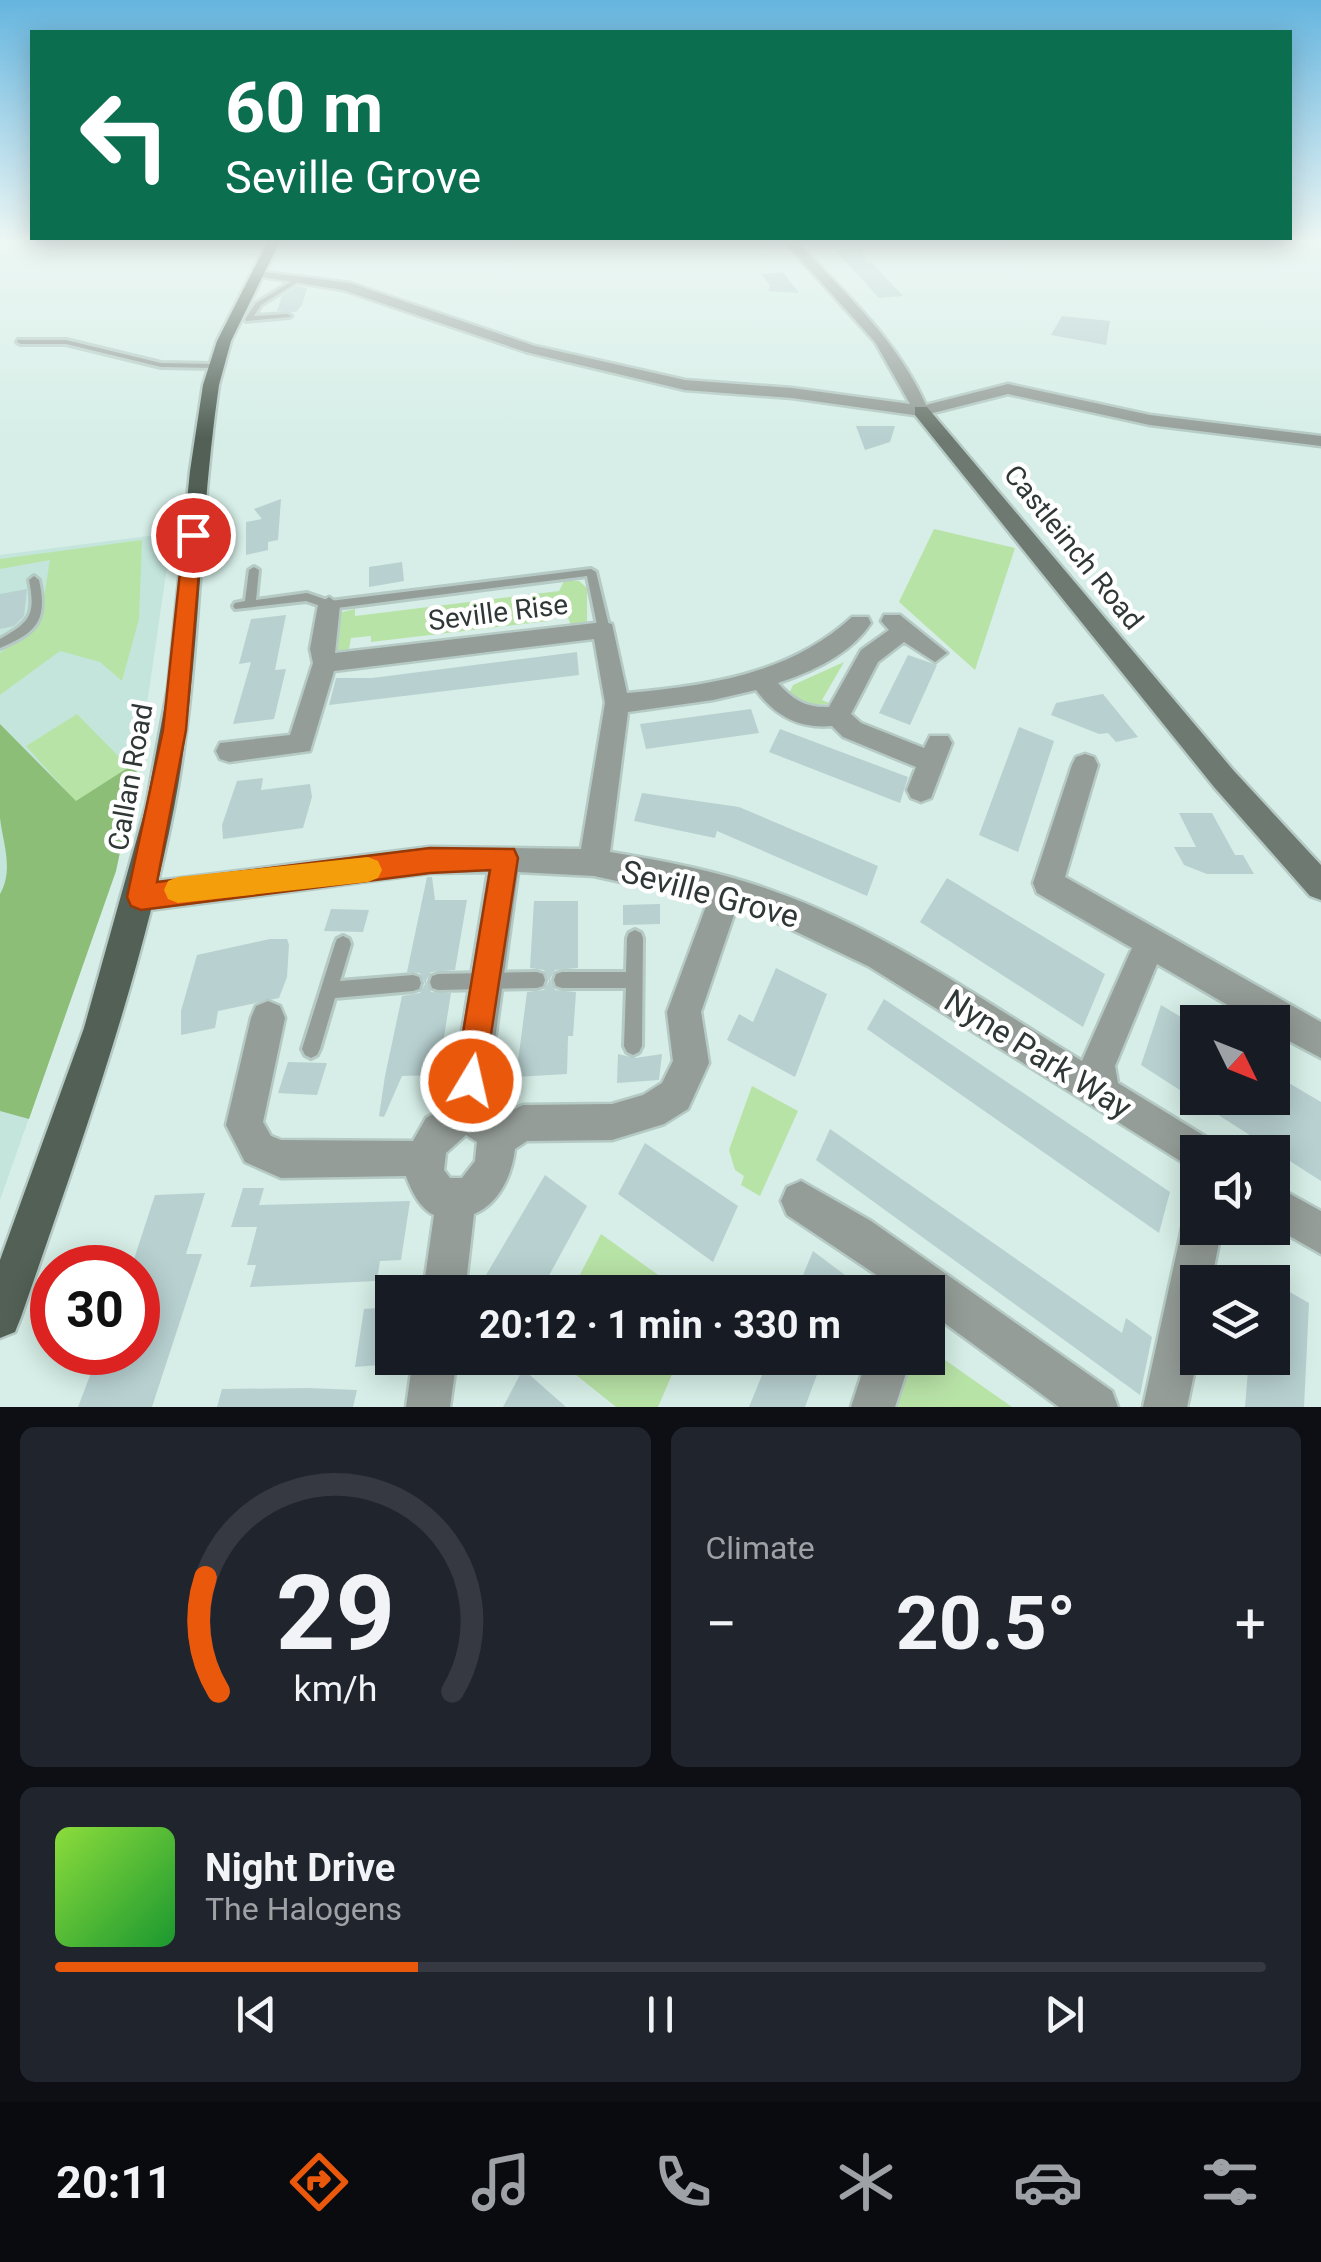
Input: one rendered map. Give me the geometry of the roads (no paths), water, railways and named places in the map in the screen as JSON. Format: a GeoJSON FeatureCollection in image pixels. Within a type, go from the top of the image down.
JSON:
{"type":"FeatureCollection","features":[{"type":"Feature","properties":{"kind":"main road","name":"Callan Road"},"geometry":{"type":"LineString","coordinates":[[0,1317],[69,1124],[141,897],[174,730],[204,421],[215,366],[242,307]]}},
{"type":"Feature","properties":{"kind":"street"},"geometry":{"type":"LineString","coordinates":[[406,307],[518,345],[658,380],[921,411],[1008,389],[1150,420],[1321,440]]}},
{"type":"Feature","properties":{"kind":"street","name":"Castleinch Road"},"geometry":{"type":"LineString","coordinates":[[853,307],[884,339],[909,379],[921,411],[1224,779],[1321,886]]}},
{"type":"Feature","properties":{"kind":"street"},"geometry":{"type":"LineString","coordinates":[[229,751],[302,744],[314,684],[325,664],[322,648],[329,604]]}},
{"type":"Feature","properties":{"kind":"street"},"geometry":{"type":"LineString","coordinates":[[618,702],[760,679],[814,658],[860,623]]}},
{"type":"Feature","properties":{"kind":"street"},"geometry":{"type":"LineString","coordinates":[[837,716],[869,656],[899,626],[935,653]]}},
{"type":"Feature","properties":{"kind":"street","name":"Seville Rise"},"geometry":{"type":"LineString","coordinates":[[325,664],[604,630],[618,702]]}},
{"type":"Feature","properties":{"kind":"street"},"geometry":{"type":"LineString","coordinates":[[760,679],[791,714],[816,719],[837,716]]}},
{"type":"Feature","properties":{"kind":"street","name":"Seville Grove"},"geometry":{"type":"LineString","coordinates":[[594,863],[618,702]]}},
{"type":"Feature","properties":{"kind":"street"},"geometry":{"type":"LineString","coordinates":[[837,716],[852,730],[935,752],[921,790]]}},
{"type":"Feature","properties":{"kind":"street"},"geometry":{"type":"LineString","coordinates":[[1085,765],[1048,883],[1321,1041]]}},
{"type":"Feature","properties":{"kind":"street"},"geometry":{"type":"LineString","coordinates":[[505,858],[486,982],[480,1128],[492,1173],[482,1188],[456,1200],[433,1191],[424,1164],[436,1134],[451,1121],[480,1128],[523,1123],[612,1122],[651,1111],[675,1096],[691,1063],[684,1012],[727,891]]}},
{"type":"Feature","properties":{"kind":"street","name":"Seville Grove"},"geometry":{"type":"LineString","coordinates":[[141,897],[430,860],[505,858],[594,863],[727,891],[805,918],[879,955]]}},
{"type":"Feature","properties":{"kind":"street"},"geometry":{"type":"LineString","coordinates":[[1102,1095],[1097,1066],[1151,941]]}},
{"type":"Feature","properties":{"kind":"street","name":"Nyne Park Way"},"geometry":{"type":"LineString","coordinates":[[879,955],[1180,1143]]}},
{"type":"Feature","properties":{"kind":"street"},"geometry":{"type":"LineString","coordinates":[[268,1018],[244,1125],[258,1149],[281,1159],[405,1157],[424,1164]]}},
{"type":"Feature","properties":{"kind":"street"},"geometry":{"type":"LineString","coordinates":[[446,1275],[456,1200]]}},
{"type":"Feature","properties":{"kind":"street"},"geometry":{"type":"LineString","coordinates":[[802,1202],[901,1275]]}},
{"type":"Feature","properties":{"kind":"street"},"geometry":{"type":"LineString","coordinates":[[1290,1214],[1321,1234]]}},
{"type":"Feature","properties":{"kind":"street"},"geometry":{"type":"LineString","coordinates":[[1165,1407],[1198,1245]]}},
{"type":"Feature","properties":{"kind":"street"},"geometry":{"type":"LineString","coordinates":[[945,1306],[1096,1407]]}},
{"type":"Feature","properties":{"kind":"street"},"geometry":{"type":"LineString","coordinates":[[428,1407],[433,1375]]}},
{"type":"Feature","properties":{"kind":"street"},"geometry":{"type":"LineString","coordinates":[[873,1407],[883,1375]]}},
{"type":"Feature","properties":{"kind":"lane"},"geometry":{"type":"LineString","coordinates":[[256,307],[249,319],[287,316]]}},
{"type":"Feature","properties":{"kind":"lane"},"geometry":{"type":"LineString","coordinates":[[21,342],[66,342],[162,366],[215,366]]}},
{"type":"Feature","properties":{"kind":"lane"},"geometry":{"type":"LineString","coordinates":[[254,570],[245,606],[307,597],[329,604],[592,572],[604,630]]}},
{"type":"Feature","properties":{"kind":"lane"},"geometry":{"type":"LineString","coordinates":[[0,644],[34,622],[40,606],[34,580]]}},
{"type":"Feature","properties":{"kind":"lane"},"geometry":{"type":"LineString","coordinates":[[634,1046],[635,938]]}},
{"type":"Feature","properties":{"kind":"lane"},"geometry":{"type":"LineString","coordinates":[[311,1049],[343,944]]}},
{"type":"Feature","properties":{"kind":"lane"},"geometry":{"type":"LineString","coordinates":[[438,982],[537,980]]}},
{"type":"Feature","properties":{"kind":"lane"},"geometry":{"type":"LineString","coordinates":[[562,980],[634,980]]}},
{"type":"Feature","properties":{"kind":"lane"},"geometry":{"type":"LineString","coordinates":[[328,990],[413,983]]}}]}
